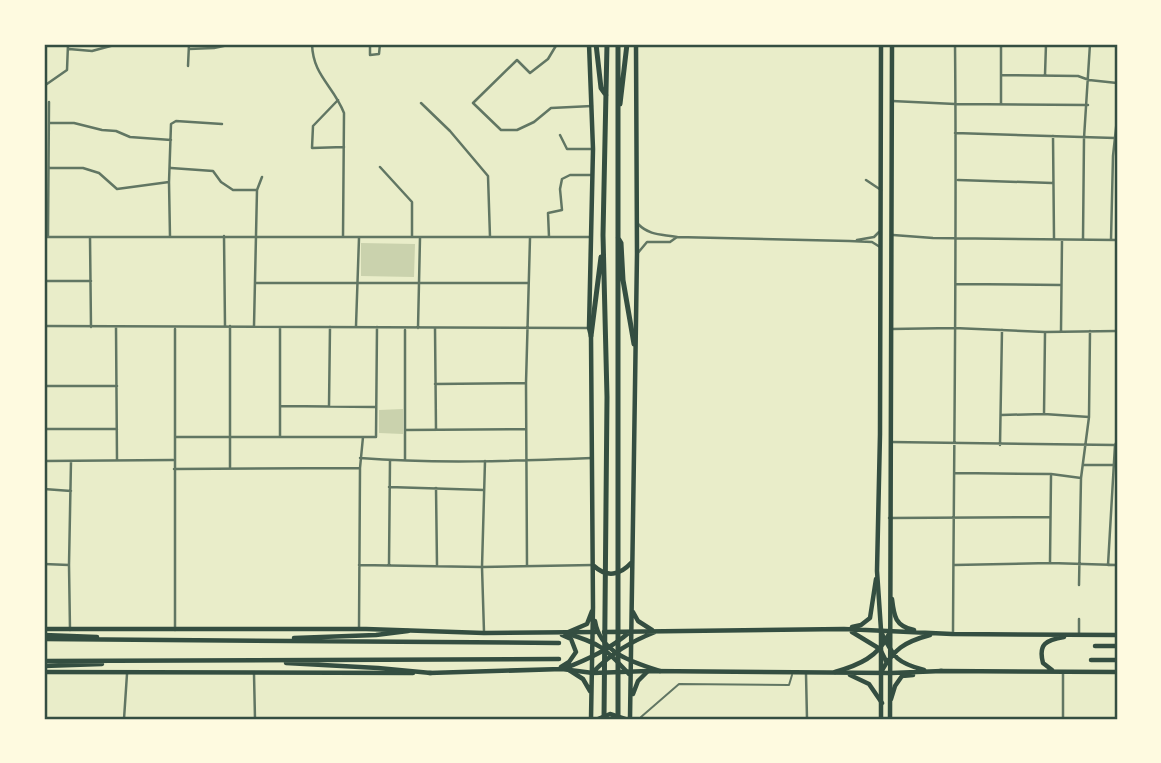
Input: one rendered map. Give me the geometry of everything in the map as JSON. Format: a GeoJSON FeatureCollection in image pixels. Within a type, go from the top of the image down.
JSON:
{"type":"FeatureCollection","features":[{"type":"Feature","properties":{"kind":"highway"},"geometry":{"type":"LineString","coordinates":[[596,44],[601,88],[607,96]]}},
{"type":"Feature","properties":{"kind":"highway"},"geometry":{"type":"LineString","coordinates":[[604,719],[607,397],[604,240],[607,44]]}},
{"type":"Feature","properties":{"kind":"highway"},"geometry":{"type":"LineString","coordinates":[[618,44],[618,719]]}},
{"type":"Feature","properties":{"kind":"highway"},"geometry":{"type":"LineString","coordinates":[[619,107],[627,44]]}},
{"type":"Feature","properties":{"kind":"highway"},"geometry":{"type":"LineString","coordinates":[[617,237],[621,243],[634,344]]}},
{"type":"Feature","properties":{"kind":"highway"},"geometry":{"type":"LineString","coordinates":[[591,336],[604,240]]}},
{"type":"Feature","properties":{"kind":"main road"},"geometry":{"type":"LineString","coordinates":[[589,44],[593,149],[589,328],[595,632],[590,691],[591,719]]}},
{"type":"Feature","properties":{"kind":"main road"},"geometry":{"type":"LineString","coordinates":[[630,719],[637,254],[636,44]]}},
{"type":"Feature","properties":{"kind":"main road"},"geometry":{"type":"LineString","coordinates":[[881,44],[877,571],[881,630],[881,719]]}},
{"type":"Feature","properties":{"kind":"main road"},"geometry":{"type":"LineString","coordinates":[[890,719],[892,44]]}},
{"type":"Feature","properties":{"kind":"main road"},"geometry":{"type":"LineString","coordinates":[[593,565],[603,572],[614,574],[624,571],[631,563]]}},
{"type":"Feature","properties":{"kind":"main road"},"geometry":{"type":"LineString","coordinates":[[844,629],[861,625],[870,618],[877,571]]}},
{"type":"Feature","properties":{"kind":"main road"},"geometry":{"type":"LineString","coordinates":[[890,575],[894,615],[900,626],[939,634]]}},
{"type":"Feature","properties":{"kind":"main road"},"geometry":{"type":"LineString","coordinates":[[565,633],[587,624],[593,607]]}},
{"type":"Feature","properties":{"kind":"main road"},"geometry":{"type":"LineString","coordinates":[[632,610],[638,621],[652,631]]}},
{"type":"Feature","properties":{"kind":"main road"},"geometry":{"type":"LineString","coordinates":[[44,629],[359,629],[484,633],[844,629],[939,634],[1117,635]]}},
{"type":"Feature","properties":{"kind":"main road"},"geometry":{"type":"LineString","coordinates":[[844,629],[857,633],[880,649],[891,673]]}},
{"type":"Feature","properties":{"kind":"main road"},"geometry":{"type":"LineString","coordinates":[[881,630],[891,654],[925,671],[1117,672]]}},
{"type":"Feature","properties":{"kind":"main road"},"geometry":{"type":"LineString","coordinates":[[264,640],[408,631]]}},
{"type":"Feature","properties":{"kind":"main road"},"geometry":{"type":"LineString","coordinates":[[560,669],[592,658],[632,631]]}},
{"type":"Feature","properties":{"kind":"main road"},"geometry":{"type":"LineString","coordinates":[[593,673],[614,653],[631,642],[658,631]]}},
{"type":"Feature","properties":{"kind":"main road"},"geometry":{"type":"LineString","coordinates":[[835,672],[856,666],[880,649],[891,631]]}},
{"type":"Feature","properties":{"kind":"main road"},"geometry":{"type":"LineString","coordinates":[[595,632],[608,649]]}},
{"type":"Feature","properties":{"kind":"main road"},"geometry":{"type":"LineString","coordinates":[[558,633],[571,639],[576,652],[560,669]]}},
{"type":"Feature","properties":{"kind":"main road"},"geometry":{"type":"LineString","coordinates":[[565,633],[660,671]]}},
{"type":"Feature","properties":{"kind":"main road"},"geometry":{"type":"LineString","coordinates":[[881,673],[891,654],[915,640],[939,634]]}},
{"type":"Feature","properties":{"kind":"main road"},"geometry":{"type":"LineString","coordinates":[[1063,671],[1049,669],[1043,663],[1040,653],[1042,647],[1051,639],[1079,635]]}},
{"type":"Feature","properties":{"kind":"main road"},"geometry":{"type":"LineString","coordinates":[[44,637],[559,643]]}},
{"type":"Feature","properties":{"kind":"main road"},"geometry":{"type":"LineString","coordinates":[[1095,646],[1117,646]]}},
{"type":"Feature","properties":{"kind":"main road"},"geometry":{"type":"LineString","coordinates":[[614,653],[629,674]]}},
{"type":"Feature","properties":{"kind":"main road"},"geometry":{"type":"LineString","coordinates":[[44,664],[559,659]]}},
{"type":"Feature","properties":{"kind":"main road"},"geometry":{"type":"LineString","coordinates":[[265,660],[431,673]]}},
{"type":"Feature","properties":{"kind":"main road"},"geometry":{"type":"LineString","coordinates":[[1091,660],[1117,660]]}},
{"type":"Feature","properties":{"kind":"main road"},"geometry":{"type":"LineString","coordinates":[[44,672],[431,673],[560,669],[629,674],[648,671],[942,671]]}},
{"type":"Feature","properties":{"kind":"main road"},"geometry":{"type":"LineString","coordinates":[[569,670],[583,679],[590,691]]}},
{"type":"Feature","properties":{"kind":"main road"},"geometry":{"type":"LineString","coordinates":[[632,698],[638,681],[648,671]]}},
{"type":"Feature","properties":{"kind":"main road"},"geometry":{"type":"LineString","coordinates":[[890,703],[895,686],[902,676],[942,671]]}},
{"type":"Feature","properties":{"kind":"main road"},"geometry":{"type":"LineString","coordinates":[[835,672],[852,675],[869,684],[882,704]]}},
{"type":"Feature","properties":{"kind":"main road"},"geometry":{"type":"LineString","coordinates":[[598,719],[610,714],[625,719]]}},
{"type":"Feature","properties":{"kind":"street"},"geometry":{"type":"LineString","coordinates":[[44,86],[67,71],[68,44]]}},
{"type":"Feature","properties":{"kind":"street"},"geometry":{"type":"LineString","coordinates":[[68,49],[92,51],[118,44]]}},
{"type":"Feature","properties":{"kind":"street"},"geometry":{"type":"LineString","coordinates":[[188,66],[189,44]]}},
{"type":"Feature","properties":{"kind":"street"},"geometry":{"type":"LineString","coordinates":[[189,49],[233,44]]}},
{"type":"Feature","properties":{"kind":"street"},"geometry":{"type":"LineString","coordinates":[[312,44],[314,64],[344,113],[343,237]]}},
{"type":"Feature","properties":{"kind":"street"},"geometry":{"type":"LineString","coordinates":[[370,44],[370,55],[379,54],[380,44]]}},
{"type":"Feature","properties":{"kind":"street"},"geometry":{"type":"LineString","coordinates":[[557,44],[548,59],[530,73],[517,60],[473,103],[501,130],[517,130],[551,108],[592,106]]}},
{"type":"Feature","properties":{"kind":"street"},"geometry":{"type":"LineString","coordinates":[[953,633],[957,180],[955,44]]}},
{"type":"Feature","properties":{"kind":"street"},"geometry":{"type":"LineString","coordinates":[[1001,44],[1002,104]]}},
{"type":"Feature","properties":{"kind":"street"},"geometry":{"type":"LineString","coordinates":[[1045,75],[1046,44]]}},
{"type":"Feature","properties":{"kind":"street"},"geometry":{"type":"LineString","coordinates":[[1083,239],[1084,138],[1090,44]]}},
{"type":"Feature","properties":{"kind":"street"},"geometry":{"type":"LineString","coordinates":[[1002,75],[1077,76],[1117,83]]}},
{"type":"Feature","properties":{"kind":"street"},"geometry":{"type":"LineString","coordinates":[[338,100],[313,126],[312,148],[344,147]]}},
{"type":"Feature","properties":{"kind":"street"},"geometry":{"type":"LineString","coordinates":[[891,101],[1088,105]]}},
{"type":"Feature","properties":{"kind":"street"},"geometry":{"type":"LineString","coordinates":[[49,102],[46,137],[50,182],[46,237],[591,237]]}},
{"type":"Feature","properties":{"kind":"street"},"geometry":{"type":"LineString","coordinates":[[421,103],[450,131],[488,176],[490,237]]}},
{"type":"Feature","properties":{"kind":"street"},"geometry":{"type":"LineString","coordinates":[[1111,240],[1117,118]]}},
{"type":"Feature","properties":{"kind":"street"},"geometry":{"type":"LineString","coordinates":[[170,237],[169,182],[173,122],[222,124]]}},
{"type":"Feature","properties":{"kind":"street"},"geometry":{"type":"LineString","coordinates":[[49,123],[74,123],[117,131],[130,137],[171,140]]}},
{"type":"Feature","properties":{"kind":"street"},"geometry":{"type":"LineString","coordinates":[[955,133],[1115,138]]}},
{"type":"Feature","properties":{"kind":"street"},"geometry":{"type":"LineString","coordinates":[[560,135],[567,149],[593,149]]}},
{"type":"Feature","properties":{"kind":"street"},"geometry":{"type":"LineString","coordinates":[[1054,135],[1054,238]]}},
{"type":"Feature","properties":{"kind":"street"},"geometry":{"type":"LineString","coordinates":[[50,168],[83,167],[99,173],[117,189],[169,182]]}},
{"type":"Feature","properties":{"kind":"street"},"geometry":{"type":"LineString","coordinates":[[380,167],[412,202],[412,237]]}},
{"type":"Feature","properties":{"kind":"street"},"geometry":{"type":"LineString","coordinates":[[170,168],[213,171],[220,182],[233,190],[257,190]]}},
{"type":"Feature","properties":{"kind":"street"},"geometry":{"type":"LineString","coordinates":[[549,237],[548,213],[562,211],[562,179],[592,175]]}},
{"type":"Feature","properties":{"kind":"street"},"geometry":{"type":"LineString","coordinates":[[254,326],[257,190],[262,177]]}},
{"type":"Feature","properties":{"kind":"street"},"geometry":{"type":"LineString","coordinates":[[866,180],[881,190]]}},
{"type":"Feature","properties":{"kind":"street"},"geometry":{"type":"LineString","coordinates":[[957,180],[1052,183]]}},
{"type":"Feature","properties":{"kind":"street"},"geometry":{"type":"LineString","coordinates":[[44,182],[50,182]]}},
{"type":"Feature","properties":{"kind":"street"},"geometry":{"type":"LineString","coordinates":[[637,223],[650,233],[677,237],[849,241],[872,243],[880,247]]}},
{"type":"Feature","properties":{"kind":"street"},"geometry":{"type":"LineString","coordinates":[[849,241],[874,237],[881,229]]}},
{"type":"Feature","properties":{"kind":"street"},"geometry":{"type":"LineString","coordinates":[[892,235],[1117,240]]}},
{"type":"Feature","properties":{"kind":"street"},"geometry":{"type":"LineString","coordinates":[[224,236],[225,326]]}},
{"type":"Feature","properties":{"kind":"street"},"geometry":{"type":"LineString","coordinates":[[90,237],[92,327]]}},
{"type":"Feature","properties":{"kind":"street"},"geometry":{"type":"LineString","coordinates":[[637,254],[647,242],[670,242],[677,237]]}},
{"type":"Feature","properties":{"kind":"street"},"geometry":{"type":"LineString","coordinates":[[356,326],[359,238]]}},
{"type":"Feature","properties":{"kind":"street"},"geometry":{"type":"LineString","coordinates":[[418,328],[420,238]]}},
{"type":"Feature","properties":{"kind":"street"},"geometry":{"type":"LineString","coordinates":[[527,566],[526,383],[530,238]]}},
{"type":"Feature","properties":{"kind":"street"},"geometry":{"type":"LineString","coordinates":[[1061,331],[1062,239]]}},
{"type":"Feature","properties":{"kind":"street"},"geometry":{"type":"LineString","coordinates":[[44,281],[91,281]]}},
{"type":"Feature","properties":{"kind":"street"},"geometry":{"type":"LineString","coordinates":[[255,283],[528,283]]}},
{"type":"Feature","properties":{"kind":"street"},"geometry":{"type":"LineString","coordinates":[[954,284],[1061,285]]}},
{"type":"Feature","properties":{"kind":"street"},"geometry":{"type":"LineString","coordinates":[[44,326],[589,328]]}},
{"type":"Feature","properties":{"kind":"street"},"geometry":{"type":"LineString","coordinates":[[116,327],[117,460]]}},
{"type":"Feature","properties":{"kind":"street"},"geometry":{"type":"LineString","coordinates":[[230,327],[230,467]]}},
{"type":"Feature","properties":{"kind":"street"},"geometry":{"type":"LineString","coordinates":[[328,406],[330,327]]}},
{"type":"Feature","properties":{"kind":"street"},"geometry":{"type":"LineString","coordinates":[[175,437],[376,437],[377,327]]}},
{"type":"Feature","properties":{"kind":"street"},"geometry":{"type":"LineString","coordinates":[[174,630],[175,328]]}},
{"type":"Feature","properties":{"kind":"street"},"geometry":{"type":"LineString","coordinates":[[280,328],[280,437]]}},
{"type":"Feature","properties":{"kind":"street"},"geometry":{"type":"LineString","coordinates":[[405,328],[405,459]]}},
{"type":"Feature","properties":{"kind":"street"},"geometry":{"type":"LineString","coordinates":[[435,328],[436,430]]}},
{"type":"Feature","properties":{"kind":"street"},"geometry":{"type":"LineString","coordinates":[[891,329],[1117,331]]}},
{"type":"Feature","properties":{"kind":"street"},"geometry":{"type":"LineString","coordinates":[[1000,445],[1002,330]]}},
{"type":"Feature","properties":{"kind":"street"},"geometry":{"type":"LineString","coordinates":[[1079,585],[1081,478],[1087,446],[1090,331]]}},
{"type":"Feature","properties":{"kind":"street"},"geometry":{"type":"LineString","coordinates":[[1044,414],[1045,332]]}},
{"type":"Feature","properties":{"kind":"street"},"geometry":{"type":"LineString","coordinates":[[435,384],[526,383]]}},
{"type":"Feature","properties":{"kind":"street"},"geometry":{"type":"LineString","coordinates":[[44,386],[117,386]]}},
{"type":"Feature","properties":{"kind":"street"},"geometry":{"type":"LineString","coordinates":[[281,406],[376,407]]}},
{"type":"Feature","properties":{"kind":"street"},"geometry":{"type":"LineString","coordinates":[[1001,415],[1088,417]]}},
{"type":"Feature","properties":{"kind":"street"},"geometry":{"type":"LineString","coordinates":[[44,429],[117,429]]}},
{"type":"Feature","properties":{"kind":"street"},"geometry":{"type":"LineString","coordinates":[[405,430],[526,429]]}},
{"type":"Feature","properties":{"kind":"street"},"geometry":{"type":"LineString","coordinates":[[359,629],[360,458],[363,437]]}},
{"type":"Feature","properties":{"kind":"street"},"geometry":{"type":"LineString","coordinates":[[1108,565],[1110,496],[1117,441]]}},
{"type":"Feature","properties":{"kind":"street"},"geometry":{"type":"LineString","coordinates":[[891,442],[1115,445]]}},
{"type":"Feature","properties":{"kind":"street"},"geometry":{"type":"LineString","coordinates":[[360,458],[485,461],[592,458]]}},
{"type":"Feature","properties":{"kind":"street"},"geometry":{"type":"LineString","coordinates":[[44,461],[174,460]]}},
{"type":"Feature","properties":{"kind":"street"},"geometry":{"type":"LineString","coordinates":[[389,565],[390,460]]}},
{"type":"Feature","properties":{"kind":"street"},"geometry":{"type":"LineString","coordinates":[[70,630],[71,461]]}},
{"type":"Feature","properties":{"kind":"street"},"geometry":{"type":"LineString","coordinates":[[484,633],[482,567],[485,461]]}},
{"type":"Feature","properties":{"kind":"street"},"geometry":{"type":"LineString","coordinates":[[1084,465],[1115,465]]}},
{"type":"Feature","properties":{"kind":"street"},"geometry":{"type":"LineString","coordinates":[[174,469],[360,468]]}},
{"type":"Feature","properties":{"kind":"street"},"geometry":{"type":"LineString","coordinates":[[955,473],[1051,474],[1081,478]]}},
{"type":"Feature","properties":{"kind":"street"},"geometry":{"type":"LineString","coordinates":[[1050,563],[1051,474]]}},
{"type":"Feature","properties":{"kind":"street"},"geometry":{"type":"LineString","coordinates":[[389,487],[484,490]]}},
{"type":"Feature","properties":{"kind":"street"},"geometry":{"type":"LineString","coordinates":[[436,488],[437,565]]}},
{"type":"Feature","properties":{"kind":"street"},"geometry":{"type":"LineString","coordinates":[[44,489],[71,491]]}},
{"type":"Feature","properties":{"kind":"street"},"geometry":{"type":"LineString","coordinates":[[1110,496],[1117,496]]}},
{"type":"Feature","properties":{"kind":"street"},"geometry":{"type":"LineString","coordinates":[[889,518],[1050,517]]}},
{"type":"Feature","properties":{"kind":"street"},"geometry":{"type":"LineString","coordinates":[[44,564],[69,565]]}},
{"type":"Feature","properties":{"kind":"street"},"geometry":{"type":"LineString","coordinates":[[359,565],[593,565]]}},
{"type":"Feature","properties":{"kind":"street"},"geometry":{"type":"LineString","coordinates":[[954,565],[1117,565]]}},
{"type":"Feature","properties":{"kind":"street"},"geometry":{"type":"LineString","coordinates":[[1079,619],[1079,635]]}},
{"type":"Feature","properties":{"kind":"street"},"geometry":{"type":"LineString","coordinates":[[806,671],[807,719]]}},
{"type":"Feature","properties":{"kind":"street"},"geometry":{"type":"LineString","coordinates":[[1062,719],[1063,671]]}},
{"type":"Feature","properties":{"kind":"street"},"geometry":{"type":"LineString","coordinates":[[124,719],[127,673]]}},
{"type":"Feature","properties":{"kind":"street"},"geometry":{"type":"LineString","coordinates":[[254,673],[255,719]]}},
{"type":"Feature","properties":{"kind":"lane"},"geometry":{"type":"LineString","coordinates":[[641,719],[679,684],[789,685],[793,671]]}},
{"type":"Feature","properties":{"kind":"green space"},"geometry":{"type":"Polygon","coordinates":[[[361,243],[415,244],[414,277],[361,276],[361,243]]]}},
{"type":"Feature","properties":{"kind":"green space"},"geometry":{"type":"Polygon","coordinates":[[[403,409],[403,434],[379,433],[379,410],[403,409]]]}}]}
